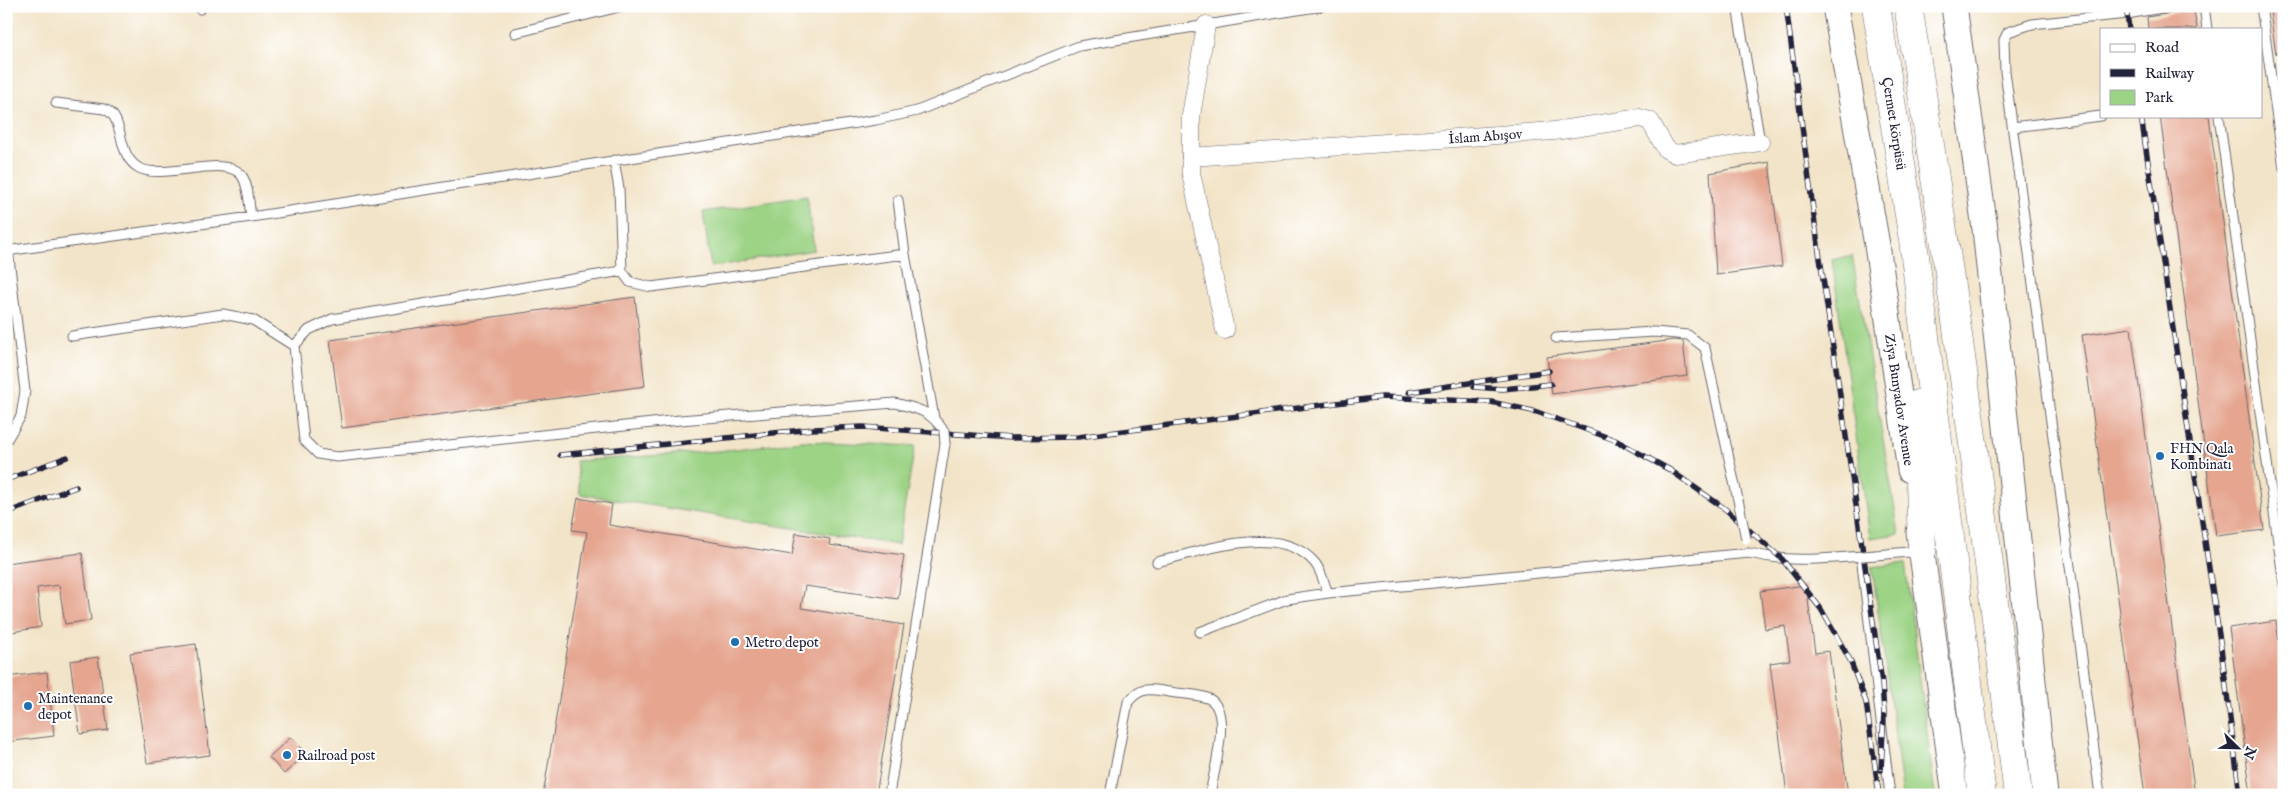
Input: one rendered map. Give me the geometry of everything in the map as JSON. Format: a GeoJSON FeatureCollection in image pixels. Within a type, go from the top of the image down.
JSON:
{"type":"FeatureCollection","features":[{"type":"Feature","properties":{"kind":"main road","name":"Ziya Bunyadov Avenue"},"geometry":{"type":"LineString","coordinates":[[1835,6],[1877,245],[1922,551],[1955,795]]}},
{"type":"Feature","properties":{"kind":"main road","name":"Çermet körpüsü"},"geometry":{"type":"LineString","coordinates":[[1876,6],[1914,240]]}},
{"type":"Feature","properties":{"kind":"main road"},"geometry":{"type":"LineString","coordinates":[[1908,6],[1945,234],[1988,543],[2018,795]]}},
{"type":"Feature","properties":{"kind":"main road"},"geometry":{"type":"LineString","coordinates":[[1954,6],[1985,229],[2044,795]]}},
{"type":"Feature","properties":{"kind":"main road"},"geometry":{"type":"LineString","coordinates":[[1914,240],[1922,551],[1978,795]]}},
{"type":"Feature","properties":{"kind":"main road"},"geometry":{"type":"LineString","coordinates":[[1914,240],[1982,795]]}},
{"type":"Feature","properties":{"kind":"main road"},"geometry":{"type":"LineString","coordinates":[[1988,543],[2044,795]]}},
{"type":"Feature","properties":{"kind":"street"},"geometry":{"type":"LineString","coordinates":[[1206,25],[1192,116],[1191,172],[1225,330]]}},
{"type":"Feature","properties":{"kind":"street","name":"İslam Abışov"},"geometry":{"type":"LineString","coordinates":[[1191,157],[1554,131],[1640,118],[1650,121],[1666,149],[1675,154],[1760,142]]}},
{"type":"Feature","properties":{"kind":"lane"},"geometry":{"type":"LineString","coordinates":[[515,33],[623,6]]}},
{"type":"Feature","properties":{"kind":"lane"},"geometry":{"type":"LineString","coordinates":[[6,441],[20,416],[25,391],[7,251],[251,217],[876,120],[917,111],[1078,46],[1322,6]]}},
{"type":"Feature","properties":{"kind":"lane"},"geometry":{"type":"LineString","coordinates":[[1737,6],[1760,142]]}},
{"type":"Feature","properties":{"kind":"lane"},"geometry":{"type":"LineString","coordinates":[[2100,795],[2005,71],[2004,40],[2008,32],[2032,24],[2127,14],[2172,6]]}},
{"type":"Feature","properties":{"kind":"lane"},"geometry":{"type":"LineString","coordinates":[[2204,6],[2207,28]]}},
{"type":"Feature","properties":{"kind":"lane"},"geometry":{"type":"LineString","coordinates":[[2261,6],[2284,168]]}},
{"type":"Feature","properties":{"kind":"lane"},"geometry":{"type":"LineString","coordinates":[[56,103],[104,109],[111,112],[116,118],[128,160],[140,169],[154,172],[226,167],[237,170],[244,179],[251,217]]}},
{"type":"Feature","properties":{"kind":"lane"},"geometry":{"type":"LineString","coordinates":[[2013,127],[2100,116]]}},
{"type":"Feature","properties":{"kind":"lane"},"geometry":{"type":"LineString","coordinates":[[2219,118],[2284,585]]}},
{"type":"Feature","properties":{"kind":"lane"},"geometry":{"type":"LineString","coordinates":[[614,160],[619,188],[622,271],[630,282],[652,287],[905,254]]}},
{"type":"Feature","properties":{"kind":"lane"},"geometry":{"type":"LineString","coordinates":[[898,200],[905,254],[934,418]]}},
{"type":"Feature","properties":{"kind":"lane"},"geometry":{"type":"LineString","coordinates":[[622,271],[332,319],[309,330],[294,346],[304,440],[318,454],[337,457],[680,420],[895,403],[921,409],[934,418],[944,431],[945,444],[889,795]]}},
{"type":"Feature","properties":{"kind":"lane"},"geometry":{"type":"LineString","coordinates":[[72,336],[223,314],[252,320],[294,346]]}},
{"type":"Feature","properties":{"kind":"lane"},"geometry":{"type":"LineString","coordinates":[[1556,338],[1654,332],[1688,335],[1705,348],[1749,553]]}},
{"type":"Feature","properties":{"kind":"lane"},"geometry":{"type":"LineString","coordinates":[[1158,562],[1247,542],[1276,541],[1297,547],[1316,563],[1328,593]]}},
{"type":"Feature","properties":{"kind":"lane"},"geometry":{"type":"LineString","coordinates":[[1200,632],[1287,599],[1328,593],[1749,553],[1773,559],[1806,561],[1922,551]]}},
{"type":"Feature","properties":{"kind":"lane"},"geometry":{"type":"LineString","coordinates":[[1862,556],[1890,795]]}},
{"type":"Feature","properties":{"kind":"lane"},"geometry":{"type":"LineString","coordinates":[[1110,795],[1128,702],[1138,691],[1150,689],[1209,698],[1218,707],[1223,721],[1210,795]]}},
{"type":"Feature","properties":{"kind":"green space"},"geometry":{"type":"Polygon","coordinates":[[[807,196],[814,250],[711,267],[703,212],[807,196]]]}},
{"type":"Feature","properties":{"kind":"green space"},"geometry":{"type":"Polygon","coordinates":[[[1852,255],[1899,534],[1870,538],[1832,260],[1852,255]]]}},
{"type":"Feature","properties":{"kind":"green space"},"geometry":{"type":"Polygon","coordinates":[[[803,441],[915,446],[898,545],[580,494],[576,461],[719,451],[803,441]]]}},
{"type":"Feature","properties":{"kind":"green space"},"geometry":{"type":"Polygon","coordinates":[[[1905,563],[1935,795],[1903,795],[1872,567],[1905,563]]]}},
{"type":"Feature","properties":{"kind":"building"},"geometry":{"type":"Polygon","coordinates":[[[2269,6],[2284,6],[2284,53],[2276,54],[2269,6]]]}},
{"type":"Feature","properties":{"kind":"building"},"geometry":{"type":"Polygon","coordinates":[[[2194,10],[2197,28],[2148,28],[2147,17],[2194,10]]]}},
{"type":"Feature","properties":{"kind":"building"},"geometry":{"type":"Polygon","coordinates":[[[2160,118],[2209,118],[2264,530],[2216,536],[2160,118]]]}},
{"type":"Feature","properties":{"kind":"building"},"geometry":{"type":"Polygon","coordinates":[[[1769,162],[1782,266],[1716,275],[1710,173],[1769,162]]]}},
{"type":"Feature","properties":{"kind":"building"},"geometry":{"type":"Polygon","coordinates":[[[635,297],[645,386],[342,428],[330,340],[635,297]]]}},
{"type":"Feature","properties":{"kind":"building"},"geometry":{"type":"Polygon","coordinates":[[[2131,328],[2195,795],[2145,795],[2082,335],[2131,328]]]}},
{"type":"Feature","properties":{"kind":"building"},"geometry":{"type":"Polygon","coordinates":[[[1674,340],[1683,341],[1687,376],[1552,394],[1547,357],[1674,340]]]}},
{"type":"Feature","properties":{"kind":"building","name":"Metro depot"},"geometry":{"type":"Polygon","coordinates":[[[578,498],[612,504],[609,525],[792,555],[796,533],[830,539],[829,545],[904,555],[898,599],[805,586],[801,608],[904,625],[876,795],[543,795],[587,532],[572,530],[578,498]]]}},
{"type":"Feature","properties":{"kind":"building"},"geometry":{"type":"Polygon","coordinates":[[[82,553],[91,620],[65,624],[59,585],[37,588],[41,627],[6,633],[6,563],[82,553]]]}},
{"type":"Feature","properties":{"kind":"building"},"geometry":{"type":"Polygon","coordinates":[[[1806,585],[1815,653],[1829,651],[1848,795],[1787,795],[1770,663],[1790,660],[1785,626],[1765,629],[1760,591],[1806,585]]]}},
{"type":"Feature","properties":{"kind":"building"},"geometry":{"type":"Polygon","coordinates":[[[2276,621],[2284,678],[2284,795],[2251,795],[2229,628],[2276,621]]]}},
{"type":"Feature","properties":{"kind":"building"},"geometry":{"type":"Polygon","coordinates":[[[196,644],[210,755],[147,763],[130,653],[196,644]]]}},
{"type":"Feature","properties":{"kind":"building"},"geometry":{"type":"Polygon","coordinates":[[[98,657],[108,730],[80,734],[70,661],[98,657]]]}},
{"type":"Feature","properties":{"kind":"building","name":"Maintenance depot"},"geometry":{"type":"Polygon","coordinates":[[[47,672],[54,736],[6,742],[6,677],[47,672]]]}},
{"type":"Feature","properties":{"kind":"building","name":"Railroad post"},"geometry":{"type":"Polygon","coordinates":[[[291,737],[306,754],[284,774],[269,757],[291,737]]]}},
{"type":"Feature","properties":{"kind":"railway"},"geometry":{"type":"LineString","coordinates":[[1786,6],[1814,217],[1882,683],[1884,713],[1881,770]]}},
{"type":"Feature","properties":{"kind":"railway"},"geometry":{"type":"LineString","coordinates":[[2126,6],[2129,28]]}},
{"type":"Feature","properties":{"kind":"railway"},"geometry":{"type":"LineString","coordinates":[[2141,118],[2221,648],[2240,795]]}},
{"type":"Feature","properties":{"kind":"railway"},"geometry":{"type":"LineString","coordinates":[[1409,392],[1549,371]]}},
{"type":"Feature","properties":{"kind":"railway"},"geometry":{"type":"LineString","coordinates":[[1474,387],[1503,389],[1551,384]]}},
{"type":"Feature","properties":{"kind":"railway"},"geometry":{"type":"LineString","coordinates":[[560,455],[813,429],[863,427],[1011,438],[1078,437],[1382,397],[1491,402],[1537,412],[1615,440],[1670,470],[1724,508],[1782,559],[1821,609],[1850,660],[1866,702],[1879,795]]}},
{"type":"Feature","properties":{"kind":"railway"},"geometry":{"type":"LineString","coordinates":[[6,480],[67,457]]}},
{"type":"Feature","properties":{"kind":"railway"},"geometry":{"type":"LineString","coordinates":[[6,513],[76,487]]}},
{"type":"Feature","properties":{"kind":"place","name":"FHN Qala Kombinatı"},"geometry":{"type":"Point","coordinates":[2160,456]}},
{"type":"Feature","properties":{"kind":"place","name":"Metro depot"},"geometry":{"type":"Point","coordinates":[735,642]}},
{"type":"Feature","properties":{"kind":"place","name":"Maintenance depot"},"geometry":{"type":"Point","coordinates":[28,706]}},
{"type":"Feature","properties":{"kind":"place","name":"Railroad post"},"geometry":{"type":"Point","coordinates":[287,755]}}]}
